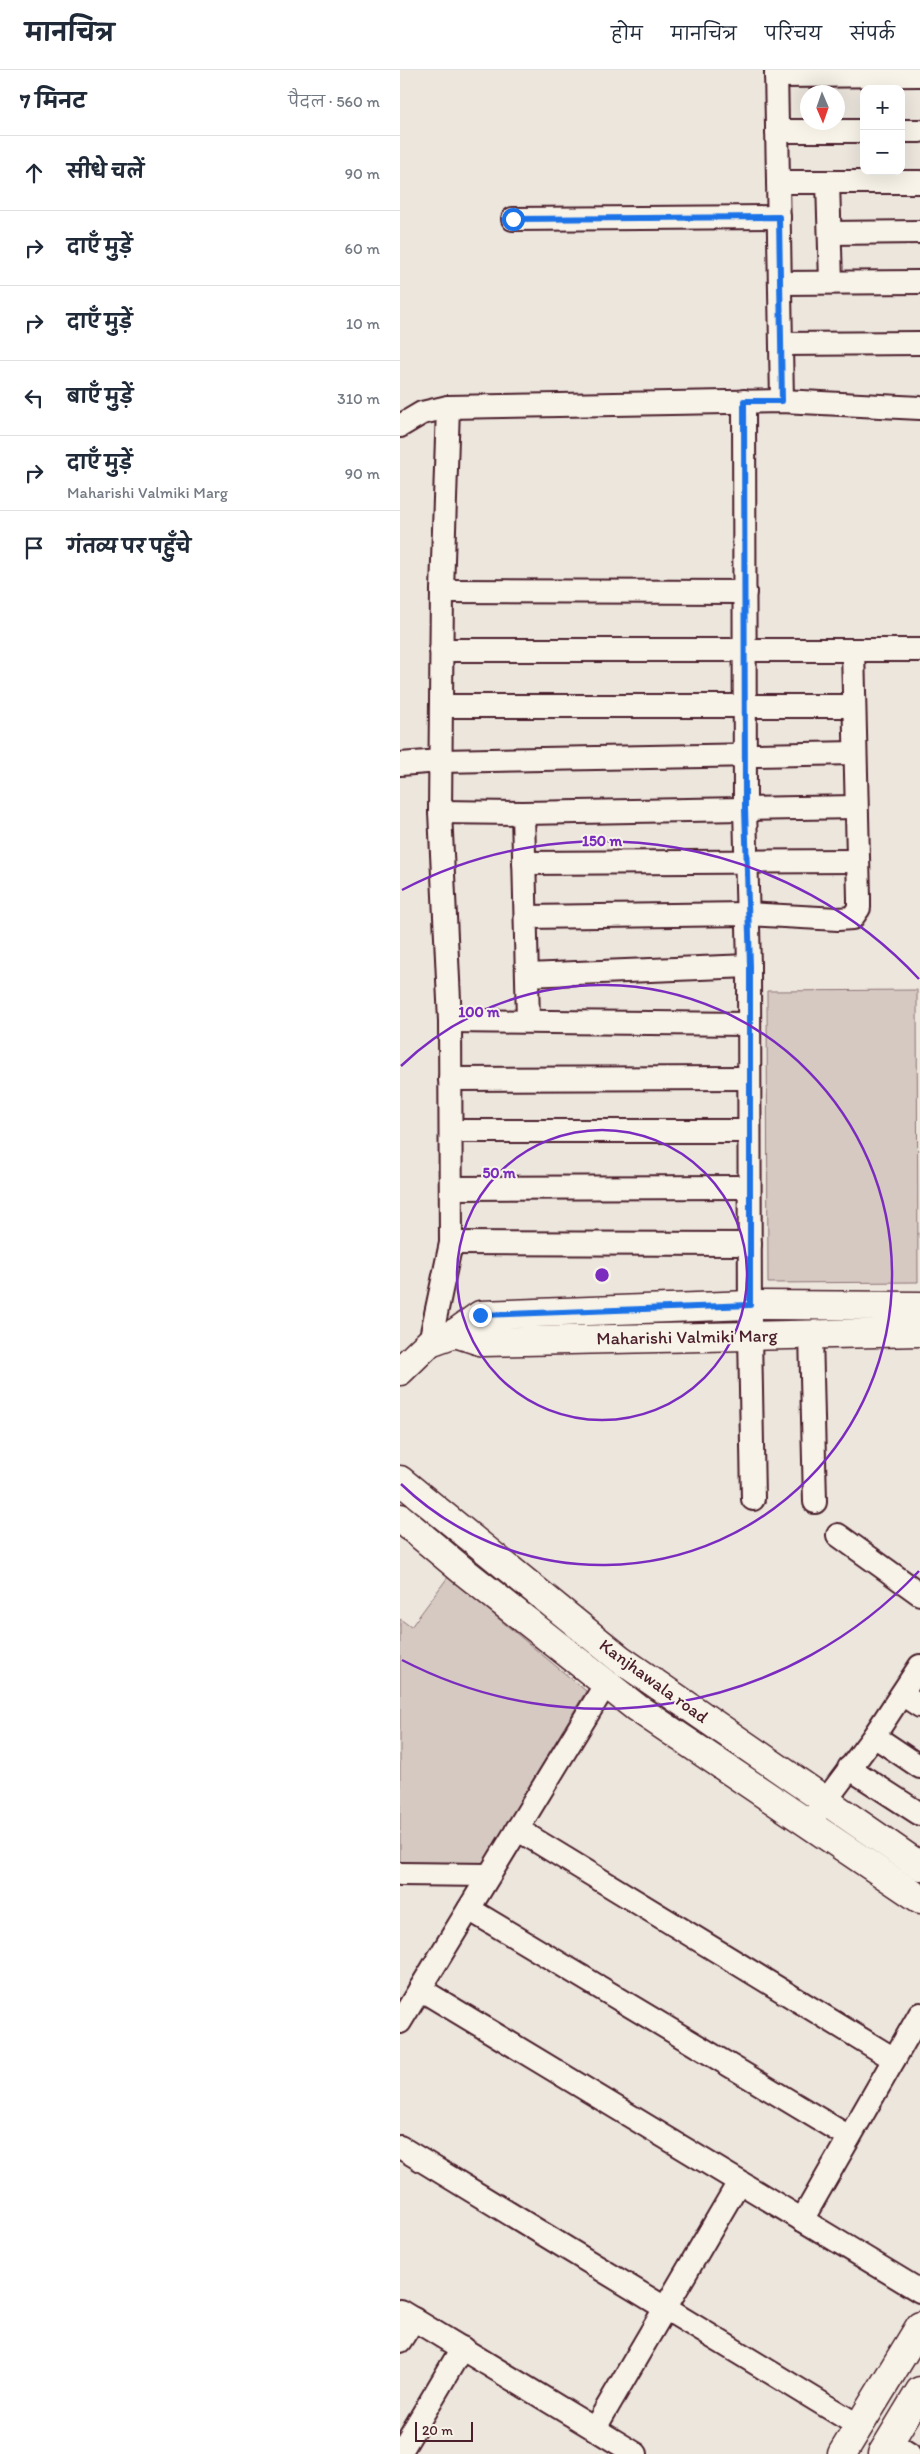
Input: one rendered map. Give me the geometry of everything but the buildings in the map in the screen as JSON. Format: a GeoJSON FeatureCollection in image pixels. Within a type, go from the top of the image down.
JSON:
{"type":"FeatureCollection","features":[{"type":"Feature","properties":{"kind":"main road","name":"Maharishi Valmiki Marg"},"geometry":{"type":"LineString","coordinates":[[400,1372],[443,1338],[480,1315],[750,1305],[920,1306]]}},
{"type":"Feature","properties":{"kind":"main road"},"geometry":{"type":"LineString","coordinates":[[862,1306],[862,1333]]}},
{"type":"Feature","properties":{"kind":"main road","name":"Maharishi Valmiki Marg"},"geometry":{"type":"LineString","coordinates":[[443,1338],[483,1342],[920,1332]]}},
{"type":"Feature","properties":{"kind":"main road","name":"Kanjhawala road"},"geometry":{"type":"LineString","coordinates":[[400,1480],[620,1659],[920,1866]]}},
{"type":"Feature","properties":{"kind":"main road","name":"Kanjhawala road"},"geometry":{"type":"LineString","coordinates":[[400,1518],[462,1570],[638,1708],[920,1899]]}},
{"type":"Feature","properties":{"kind":"main road"},"geometry":{"type":"LineString","coordinates":[[842,2454],[920,2326]]}},
{"type":"Feature","properties":{"kind":"main road"},"geometry":{"type":"LineString","coordinates":[[894,2450],[920,2391]]}},
{"type":"Feature","properties":{"kind":"street"},"geometry":{"type":"LineString","coordinates":[[782,401],[776,73],[920,75]]}},
{"type":"Feature","properties":{"kind":"street"},"geometry":{"type":"LineString","coordinates":[[778,131],[860,131]]}},
{"type":"Feature","properties":{"kind":"street"},"geometry":{"type":"LineString","coordinates":[[905,131],[920,131]]}},
{"type":"Feature","properties":{"kind":"street"},"geometry":{"type":"LineString","coordinates":[[778,182],[920,182]]}},
{"type":"Feature","properties":{"kind":"street"},"geometry":{"type":"LineString","coordinates":[[828,182],[831,282]]}},
{"type":"Feature","properties":{"kind":"street"},"geometry":{"type":"LineString","coordinates":[[513,219],[779,217]]}},
{"type":"Feature","properties":{"kind":"street"},"geometry":{"type":"LineString","coordinates":[[830,233],[920,232]]}},
{"type":"Feature","properties":{"kind":"street"},"geometry":{"type":"LineString","coordinates":[[780,283],[920,282]]}},
{"type":"Feature","properties":{"kind":"street"},"geometry":{"type":"LineString","coordinates":[[781,344],[920,343]]}},
{"type":"Feature","properties":{"kind":"street"},"geometry":{"type":"LineString","coordinates":[[744,401],[745,808],[750,966],[748,1078],[753,1499]]}},
{"type":"Feature","properties":{"kind":"street"},"geometry":{"type":"LineString","coordinates":[[400,426],[422,413],[448,407],[782,401],[920,408]]}},
{"type":"Feature","properties":{"kind":"street"},"geometry":{"type":"LineString","coordinates":[[443,1338],[451,1243],[450,1020],[440,812],[442,591],[448,407]]}},
{"type":"Feature","properties":{"kind":"street"},"geometry":{"type":"LineString","coordinates":[[442,591],[745,592]]}},
{"type":"Feature","properties":{"kind":"street"},"geometry":{"type":"LineString","coordinates":[[441,650],[920,650]]}},
{"type":"Feature","properties":{"kind":"street"},"geometry":{"type":"LineString","coordinates":[[526,917],[747,914],[838,919],[852,918],[859,908],[853,650]]}},
{"type":"Feature","properties":{"kind":"street"},"geometry":{"type":"LineString","coordinates":[[442,706],[854,706]]}},
{"type":"Feature","properties":{"kind":"street"},"geometry":{"type":"LineString","coordinates":[[400,764],[441,761],[855,753]]}},
{"type":"Feature","properties":{"kind":"street"},"geometry":{"type":"LineString","coordinates":[[440,812],[523,813],[856,807]]}},
{"type":"Feature","properties":{"kind":"street"},"geometry":{"type":"LineString","coordinates":[[523,813],[528,1021]]}},
{"type":"Feature","properties":{"kind":"street"},"geometry":{"type":"LineString","coordinates":[[524,863],[858,861]]}},
{"type":"Feature","properties":{"kind":"street"},"geometry":{"type":"LineString","coordinates":[[527,976],[750,966]]}},
{"type":"Feature","properties":{"kind":"street"},"geometry":{"type":"LineString","coordinates":[[450,1020],[748,1024]]}},
{"type":"Feature","properties":{"kind":"street"},"geometry":{"type":"LineString","coordinates":[[450,1079],[748,1078]]}},
{"type":"Feature","properties":{"kind":"street"},"geometry":{"type":"LineString","coordinates":[[450,1131],[749,1130]]}},
{"type":"Feature","properties":{"kind":"street"},"geometry":{"type":"LineString","coordinates":[[451,1188],[749,1187]]}},
{"type":"Feature","properties":{"kind":"street"},"geometry":{"type":"LineString","coordinates":[[451,1243],[750,1244]]}},
{"type":"Feature","properties":{"kind":"street"},"geometry":{"type":"LineString","coordinates":[[811,1334],[816,1502]]}},
{"type":"Feature","properties":{"kind":"street"},"geometry":{"type":"LineString","coordinates":[[838,1535],[920,1594]]}},
{"type":"Feature","properties":{"kind":"street"},"geometry":{"type":"LineString","coordinates":[[809,1824],[874,1736],[911,1700],[920,1666]]}},
{"type":"Feature","properties":{"kind":"street"},"geometry":{"type":"LineString","coordinates":[[401,2018],[607,1682]]}},
{"type":"Feature","properties":{"kind":"street"},"geometry":{"type":"LineString","coordinates":[[874,1736],[920,1767]]}},
{"type":"Feature","properties":{"kind":"street"},"geometry":{"type":"LineString","coordinates":[[849,1768],[918,1808]]}},
{"type":"Feature","properties":{"kind":"street"},"geometry":{"type":"LineString","coordinates":[[517,1829],[894,2059]]}},
{"type":"Feature","properties":{"kind":"street"},"geometry":{"type":"LineString","coordinates":[[400,1874],[489,1875]]}},
{"type":"Feature","properties":{"kind":"street"},"geometry":{"type":"LineString","coordinates":[[469,1909],[849,2137]]}},
{"type":"Feature","properties":{"kind":"street"},"geometry":{"type":"LineString","coordinates":[[420,1989],[920,2291]]}},
{"type":"Feature","properties":{"kind":"street"},"geometry":{"type":"LineString","coordinates":[[802,2220],[920,2014]]}},
{"type":"Feature","properties":{"kind":"street"},"geometry":{"type":"LineString","coordinates":[[400,2147],[859,2426]]}},
{"type":"Feature","properties":{"kind":"street"},"geometry":{"type":"LineString","coordinates":[[595,2428],[739,2182]]}},
{"type":"Feature","properties":{"kind":"street"},"geometry":{"type":"LineString","coordinates":[[400,2341],[407,2315],[636,2454]]}},
{"type":"Feature","properties":{"kind":"street"},"geometry":{"type":"LineString","coordinates":[[400,2453],[462,2348]]}},
{"type":"Feature","properties":{"kind":"shaded area"},"geometry":{"type":"Polygon","coordinates":[[[917,990],[918,1282],[768,1283],[767,991],[917,990]]]}},
{"type":"Feature","properties":{"kind":"shaded area"},"geometry":{"type":"Polygon","coordinates":[[[448,1577],[586,1691],[482,1865],[400,1863],[400,1619],[411,1627],[448,1577]]]}},
{"type":"Feature","properties":{"kind":"route"},"geometry":{"type":"LineString","coordinates":[[480,1315],[750,1305],[748,1024],[750,966],[745,808],[744,401],[782,401],[779,217],[513,219]]}}]}
